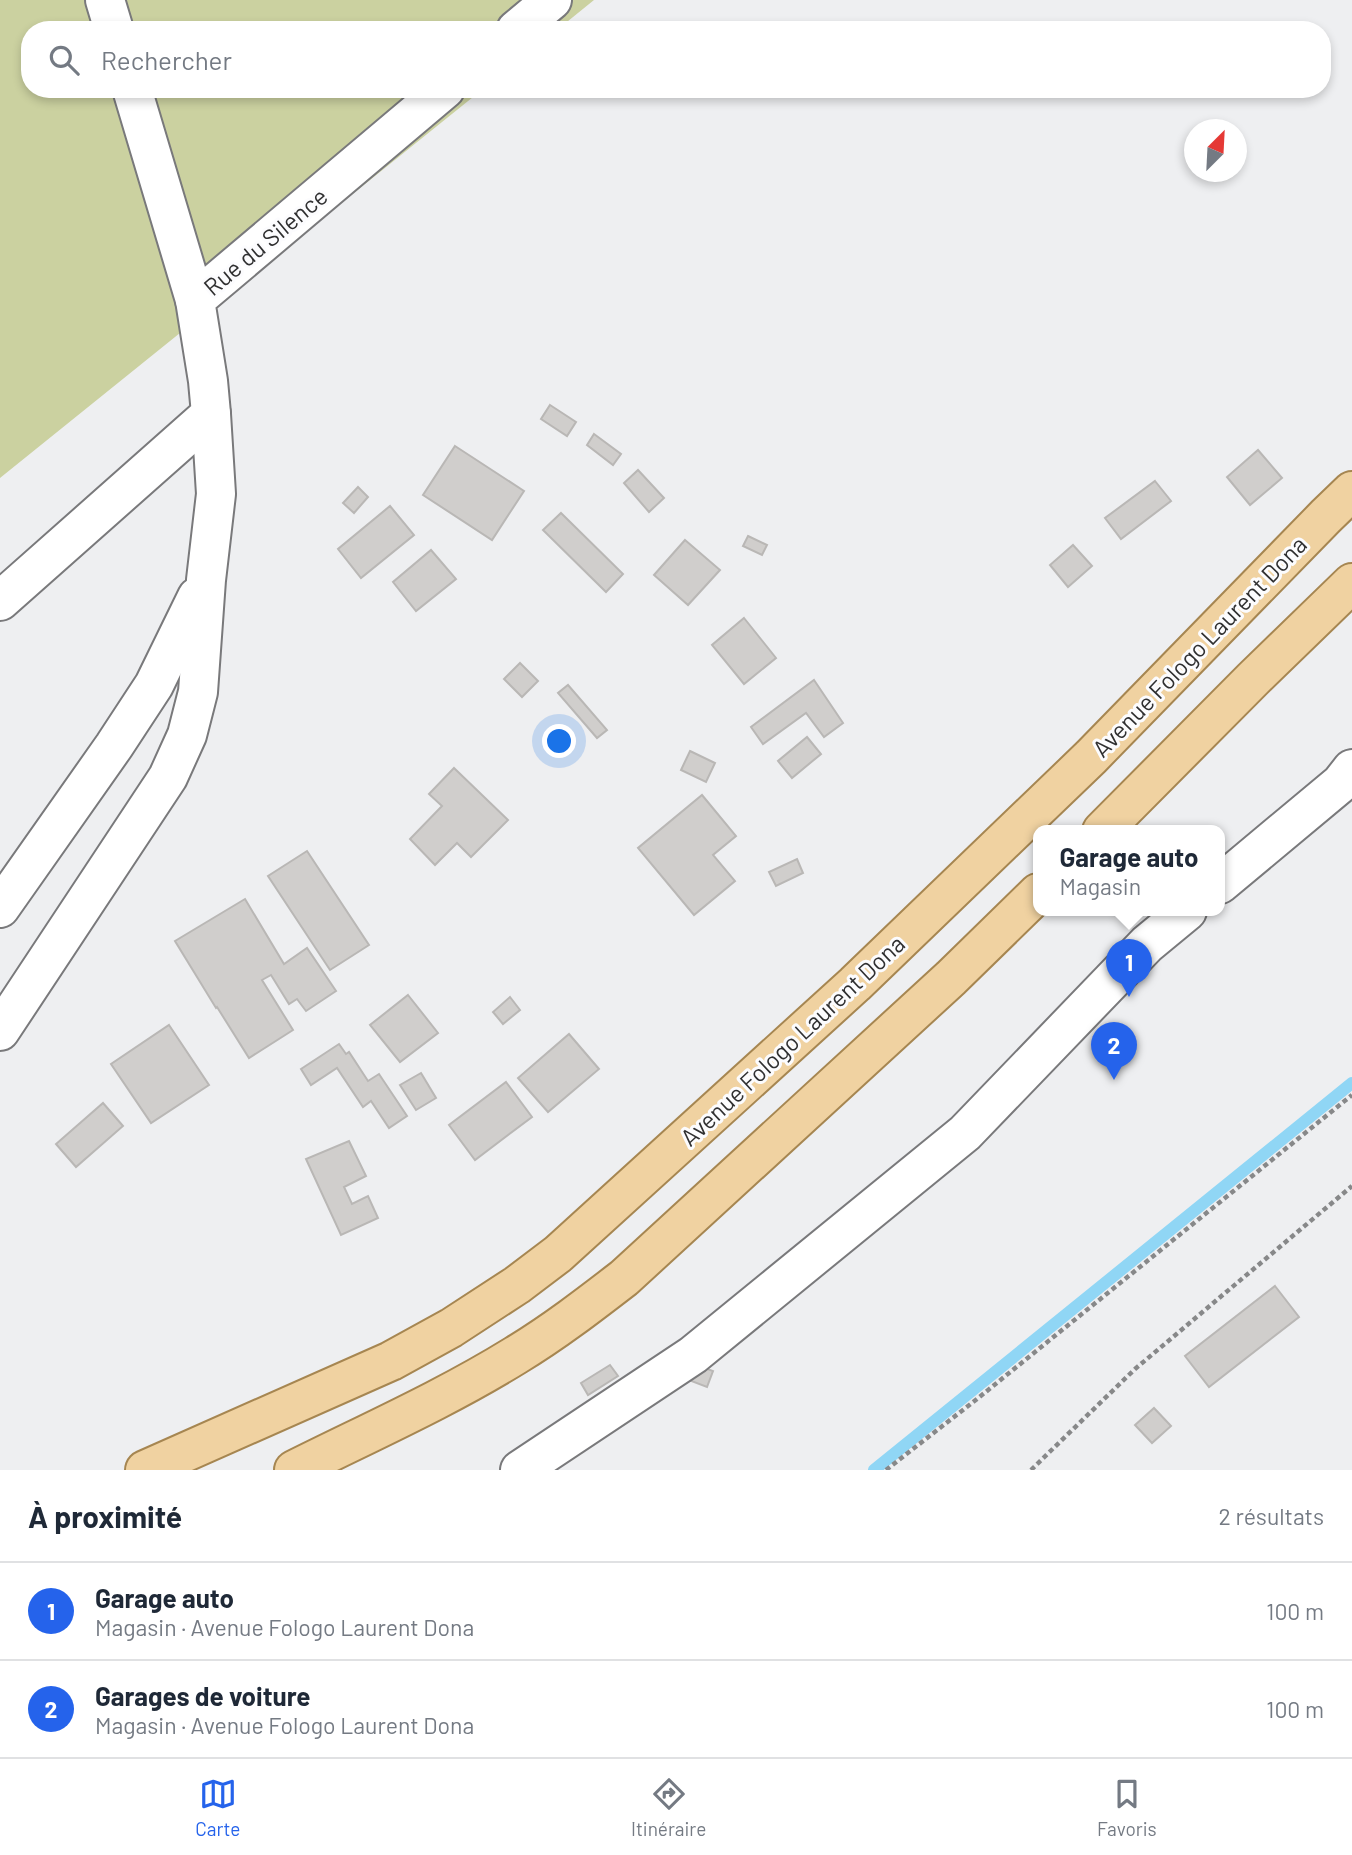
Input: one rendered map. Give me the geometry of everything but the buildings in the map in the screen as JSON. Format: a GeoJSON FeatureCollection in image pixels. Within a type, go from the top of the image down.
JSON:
{"type":"FeatureCollection","features":[{"type":"Feature","properties":{"kind":"main road","name":"Avenue Fologo Laurent Dona"},"geometry":{"type":"LineString","coordinates":[[145,1470],[391,1362],[451,1328],[517,1285],[558,1254],[845,993],[1012,833],[1091,757],[1352,491]]}},
{"type":"Feature","properties":{"kind":"main road"},"geometry":{"type":"LineString","coordinates":[[1108,825],[1253,678],[1352,583]]}},
{"type":"Feature","properties":{"kind":"main road"},"geometry":{"type":"LineString","coordinates":[[293,1470],[449,1394],[516,1355],[593,1302],[624,1278],[941,987],[1033,898]]}},
{"type":"Feature","properties":{"kind":"street"},"geometry":{"type":"LineString","coordinates":[[105,0],[111,21]]}},
{"type":"Feature","properties":{"kind":"street"},"geometry":{"type":"LineString","coordinates":[[527,21],[552,0]]}},
{"type":"Feature","properties":{"kind":"street"},"geometry":{"type":"LineString","coordinates":[[135,98],[195,300]]}},
{"type":"Feature","properties":{"kind":"street","name":"Rue du Silence"},"geometry":{"type":"LineString","coordinates":[[0,1031],[168,777],[187,735],[198,692],[206,580],[216,494],[208,381],[195,300],[434,98]]}},
{"type":"Feature","properties":{"kind":"street"},"geometry":{"type":"LineString","coordinates":[[0,601],[211,414]]}},
{"type":"Feature","properties":{"kind":"street"},"geometry":{"type":"LineString","coordinates":[[0,908],[148,695],[206,580]]}},
{"type":"Feature","properties":{"kind":"street"},"geometry":{"type":"LineString","coordinates":[[1225,880],[1341,783],[1352,769]]}},
{"type":"Feature","properties":{"kind":"street"},"geometry":{"type":"LineString","coordinates":[[520,1470],[693,1355],[965,1133],[1147,944],[1181,916]]}},
{"type":"Feature","properties":{"kind":"path"},"geometry":{"type":"LineString","coordinates":[[886,1470],[1352,1095]]}},
{"type":"Feature","properties":{"kind":"path"},"geometry":{"type":"LineString","coordinates":[[1031,1470],[1135,1369],[1352,1186]]}},
{"type":"Feature","properties":{"kind":"green space"},"geometry":{"type":"Polygon","coordinates":[[[0,0],[594,0],[568,21],[21,21],[21,98],[472,98],[0,478],[0,0]]]}},
{"type":"Feature","properties":{"kind":"waterway"},"geometry":{"type":"LineString","coordinates":[[874,1470],[1352,1083]]}},
{"type":"Feature","properties":{"kind":"place","name":"Garage auto"},"geometry":{"type":"Point","coordinates":[1129,997]}},
{"type":"Feature","properties":{"kind":"place","name":"Garages de voiture"},"geometry":{"type":"Point","coordinates":[1114,1080]}}]}
